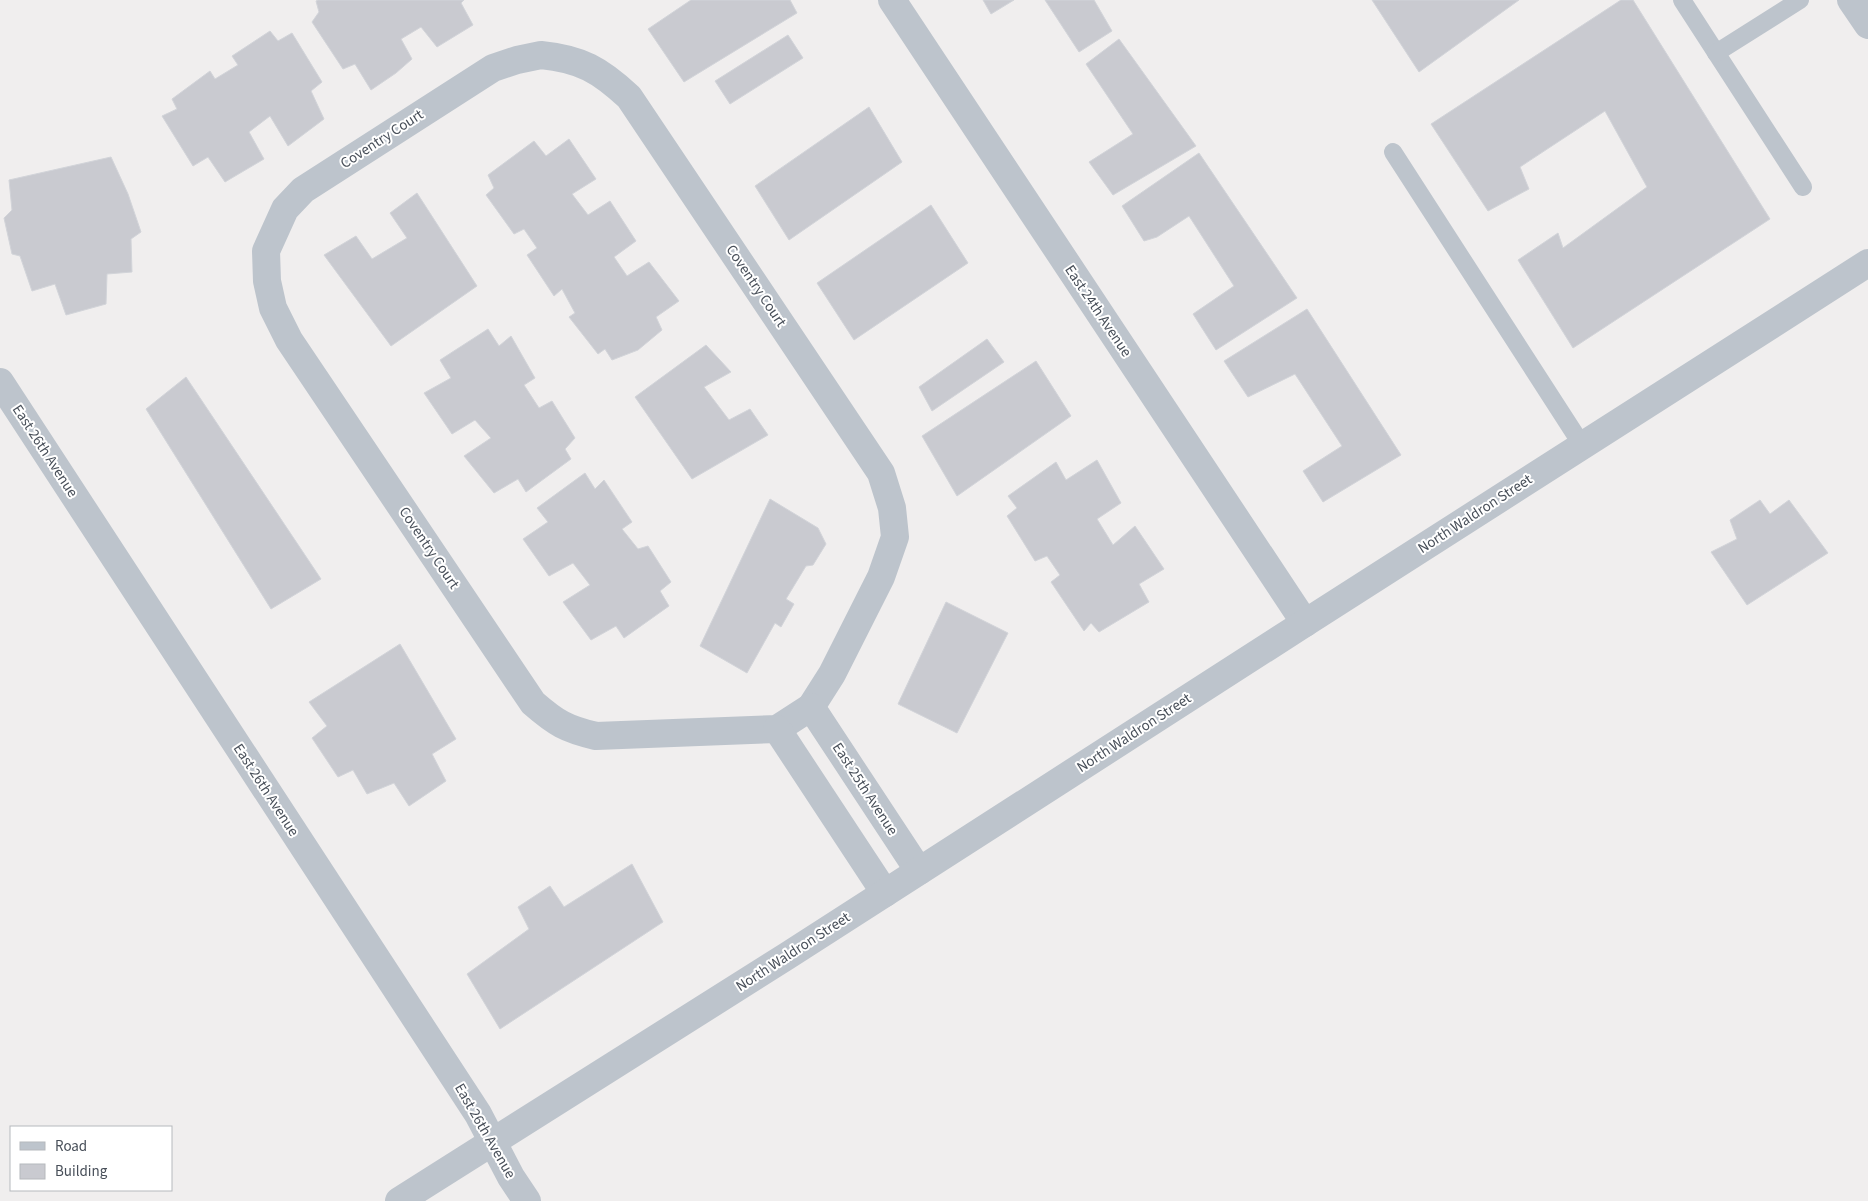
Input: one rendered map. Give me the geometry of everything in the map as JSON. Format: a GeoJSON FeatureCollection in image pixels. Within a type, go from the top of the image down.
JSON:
{"type":"FeatureCollection","features":[{"type":"Feature","properties":{"kind":"street","name":"East 24th Avenue"},"geometry":{"type":"LineString","coordinates":[[892,0],[1304,622]]}},
{"type":"Feature","properties":{"kind":"street"},"geometry":{"type":"LineString","coordinates":[[1851,0],[1868,25]]}},
{"type":"Feature","properties":{"kind":"street","name":"Coventry Court"},"geometry":{"type":"LineString","coordinates":[[541,55],[564,58],[592,68],[610,79],[628,97],[881,473],[892,508],[895,537],[881,577],[832,674],[811,707],[777,729],[596,736],[572,730],[550,718],[533,704],[289,340],[273,308],[267,281],[266,251],[285,209],[302,190],[493,68],[517,60],[541,55]]}},
{"type":"Feature","properties":{"kind":"street","name":"North Waldron Street"},"geometry":{"type":"LineString","coordinates":[[399,1201],[885,893],[1304,622],[1868,263]]}},
{"type":"Feature","properties":{"kind":"street","name":"East 26th Avenue"},"geometry":{"type":"LineString","coordinates":[[0,382],[471,1103],[511,1177],[527,1201]]}},
{"type":"Feature","properties":{"kind":"street","name":"East 25th Avenue"},"geometry":{"type":"LineString","coordinates":[[811,707],[919,871]]}},
{"type":"Feature","properties":{"kind":"street"},"geometry":{"type":"LineString","coordinates":[[777,729],[885,893]]}},
{"type":"Feature","properties":{"kind":"lane"},"geometry":{"type":"LineString","coordinates":[[1682,0],[1802,187]]}},
{"type":"Feature","properties":{"kind":"lane"},"geometry":{"type":"LineString","coordinates":[[1716,53],[1800,0]]}},
{"type":"Feature","properties":{"kind":"lane"},"geometry":{"type":"LineString","coordinates":[[1393,152],[1582,445]]}},
{"type":"Feature","properties":{"kind":"building"},"geometry":{"type":"Polygon","coordinates":[[[464,0],[461,3],[473,25],[437,47],[421,27],[401,39],[412,59],[396,73],[371,90],[355,64],[343,69],[312,22],[319,12],[316,1],[464,0]]]}},
{"type":"Feature","properties":{"kind":"building"},"geometry":{"type":"Polygon","coordinates":[[[691,0],[790,0],[797,13],[684,82],[648,29],[691,0]]]}},
{"type":"Feature","properties":{"kind":"building"},"geometry":{"type":"Polygon","coordinates":[[[983,0],[1014,0],[991,14],[983,0]]]}},
{"type":"Feature","properties":{"kind":"building"},"geometry":{"type":"Polygon","coordinates":[[[1045,0],[1094,0],[1112,31],[1079,52],[1045,0]]]}},
{"type":"Feature","properties":{"kind":"building"},"geometry":{"type":"Polygon","coordinates":[[[1372,0],[1519,0],[1419,72],[1372,0]]]}},
{"type":"Feature","properties":{"kind":"building"},"geometry":{"type":"Polygon","coordinates":[[[1621,0],[1633,0],[1770,219],[1573,348],[1518,260],[1558,233],[1563,248],[1647,187],[1605,111],[1520,167],[1529,189],[1488,211],[1431,124],[1621,0]]]}},
{"type":"Feature","properties":{"kind":"building"},"geometry":{"type":"Polygon","coordinates":[[[270,31],[278,41],[292,33],[322,82],[311,91],[324,119],[288,146],[270,116],[249,132],[264,159],[225,182],[208,157],[193,166],[162,116],[177,109],[172,99],[210,71],[215,79],[238,65],[232,56],[270,31]]]}},
{"type":"Feature","properties":{"kind":"building"},"geometry":{"type":"Polygon","coordinates":[[[788,35],[803,58],[730,104],[715,81],[788,35]]]}},
{"type":"Feature","properties":{"kind":"building"},"geometry":{"type":"Polygon","coordinates":[[[1119,39],[1196,146],[1113,195],[1089,162],[1133,134],[1086,64],[1119,39]]]}},
{"type":"Feature","properties":{"kind":"building"},"geometry":{"type":"Polygon","coordinates":[[[869,107],[902,162],[789,240],[755,186],[869,107]]]}},
{"type":"Feature","properties":{"kind":"building"},"geometry":{"type":"Polygon","coordinates":[[[569,139],[596,179],[572,194],[588,215],[610,201],[636,241],[614,257],[627,276],[649,262],[679,301],[656,317],[662,330],[638,350],[612,360],[605,349],[598,354],[569,317],[575,313],[562,289],[554,296],[527,255],[537,248],[524,229],[514,234],[486,195],[494,188],[488,175],[534,141],[546,156],[569,139]]]}},
{"type":"Feature","properties":{"kind":"building"},"geometry":{"type":"Polygon","coordinates":[[[1199,153],[1297,298],[1216,350],[1193,314],[1234,286],[1189,216],[1157,237],[1144,241],[1122,206],[1199,153]]]}},
{"type":"Feature","properties":{"kind":"building"},"geometry":{"type":"Polygon","coordinates":[[[111,157],[128,194],[141,232],[131,239],[132,272],[107,274],[106,304],[66,315],[55,284],[32,291],[20,256],[12,254],[4,218],[12,210],[9,180],[111,157]]]}},
{"type":"Feature","properties":{"kind":"building"},"geometry":{"type":"Polygon","coordinates":[[[417,193],[477,286],[391,346],[324,255],[356,236],[372,259],[407,238],[390,213],[417,193]]]}},
{"type":"Feature","properties":{"kind":"building"},"geometry":{"type":"Polygon","coordinates":[[[931,205],[968,263],[854,340],[817,283],[931,205]]]}},
{"type":"Feature","properties":{"kind":"building"},"geometry":{"type":"Polygon","coordinates":[[[1307,309],[1401,455],[1323,502],[1303,471],[1342,446],[1295,374],[1248,397],[1224,361],[1307,309]]]}},
{"type":"Feature","properties":{"kind":"building"},"geometry":{"type":"Polygon","coordinates":[[[488,329],[499,346],[511,336],[535,378],[524,385],[539,408],[552,401],[575,438],[565,449],[571,459],[526,492],[518,479],[494,493],[464,456],[491,438],[475,420],[452,434],[424,393],[451,378],[440,360],[488,329]]]}},
{"type":"Feature","properties":{"kind":"building"},"geometry":{"type":"Polygon","coordinates":[[[987,339],[1004,362],[932,411],[919,387],[987,339]]]}},
{"type":"Feature","properties":{"kind":"building"},"geometry":{"type":"Polygon","coordinates":[[[706,345],[731,372],[704,387],[729,420],[750,409],[768,435],[692,479],[635,397],[706,345]]]}},
{"type":"Feature","properties":{"kind":"building"},"geometry":{"type":"Polygon","coordinates":[[[1036,361],[1071,416],[957,496],[922,436],[1036,361]]]}},
{"type":"Feature","properties":{"kind":"building"},"geometry":{"type":"Polygon","coordinates":[[[186,377],[321,579],[271,609],[146,409],[186,377]]]}},
{"type":"Feature","properties":{"kind":"building"},"geometry":{"type":"Polygon","coordinates":[[[1097,460],[1121,503],[1097,519],[1113,545],[1135,526],[1164,569],[1139,584],[1149,602],[1099,632],[1091,623],[1084,631],[1051,582],[1060,575],[1047,556],[1035,561],[1007,516],[1017,508],[1008,496],[1056,462],[1066,480],[1097,460]]]}},
{"type":"Feature","properties":{"kind":"building"},"geometry":{"type":"Polygon","coordinates":[[[585,473],[595,489],[604,480],[632,522],[622,529],[638,549],[648,546],[671,582],[660,591],[669,606],[624,638],[616,626],[591,640],[563,602],[590,585],[573,563],[549,576],[523,539],[548,522],[537,508],[585,473]]]}},
{"type":"Feature","properties":{"kind":"building"},"geometry":{"type":"Polygon","coordinates":[[[770,499],[818,528],[826,544],[813,565],[806,566],[786,599],[794,604],[781,627],[775,623],[747,673],[700,646],[770,499]]]}},
{"type":"Feature","properties":{"kind":"building"},"geometry":{"type":"Polygon","coordinates":[[[1760,500],[1770,514],[1789,500],[1828,553],[1747,605],[1711,552],[1737,539],[1730,520],[1760,500]]]}},
{"type":"Feature","properties":{"kind":"building"},"geometry":{"type":"Polygon","coordinates":[[[946,602],[1008,633],[957,733],[898,704],[946,602]]]}},
{"type":"Feature","properties":{"kind":"building"},"geometry":{"type":"Polygon","coordinates":[[[400,644],[456,739],[432,754],[446,781],[409,806],[394,783],[367,794],[353,770],[338,777],[312,738],[327,726],[309,702],[400,644]]]}},
{"type":"Feature","properties":{"kind":"building"},"geometry":{"type":"Polygon","coordinates":[[[632,864],[663,922],[500,1029],[467,974],[529,929],[518,907],[550,886],[564,907],[632,864]]]}}]}
